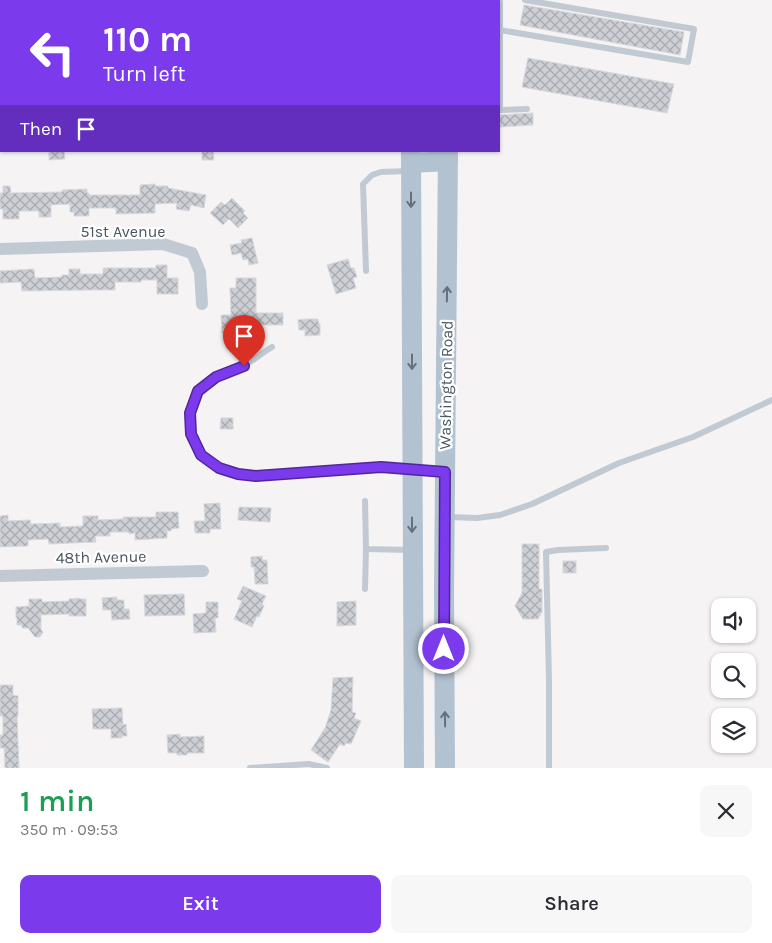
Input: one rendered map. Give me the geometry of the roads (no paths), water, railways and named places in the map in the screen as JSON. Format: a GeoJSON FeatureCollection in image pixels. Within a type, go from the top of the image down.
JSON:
{"type":"FeatureCollection","features":[{"type":"Feature","properties":{"kind":"main road"},"geometry":{"type":"LineString","coordinates":[[411,162],[448,156]]}},
{"type":"Feature","properties":{"kind":"main road","name":"Washington Road"},"geometry":{"type":"LineString","coordinates":[[447,762],[445,472],[448,156]]}},
{"type":"Feature","properties":{"kind":"main road","name":"Washington Road"},"geometry":{"type":"LineString","coordinates":[[411,162],[414,768]]}},
{"type":"Feature","properties":{"kind":"street","name":"51st Avenue"},"geometry":{"type":"LineString","coordinates":[[0,249],[163,244],[192,253],[200,272],[202,304]]}},
{"type":"Feature","properties":{"kind":"street","name":"48th Avenue"},"geometry":{"type":"LineString","coordinates":[[0,576],[203,571]]}},
{"type":"Feature","properties":{"kind":"lane"},"geometry":{"type":"LineString","coordinates":[[500,0],[500,110],[528,109]]}},
{"type":"Feature","properties":{"kind":"lane"},"geometry":{"type":"LineString","coordinates":[[500,30],[688,62],[694,30],[525,0]]}},
{"type":"Feature","properties":{"kind":"lane"},"geometry":{"type":"LineString","coordinates":[[366,271],[363,184],[372,175],[411,162]]}},
{"type":"Feature","properties":{"kind":"lane"},"geometry":{"type":"LineString","coordinates":[[272,347],[244,366],[216,377],[198,391],[190,413],[191,434],[201,455],[219,468],[238,474],[256,476],[381,467],[445,472]]}},
{"type":"Feature","properties":{"kind":"lane"},"geometry":{"type":"LineString","coordinates":[[445,516],[477,518],[500,515],[532,504],[619,463],[692,438],[772,400]]}},
{"type":"Feature","properties":{"kind":"lane"},"geometry":{"type":"LineString","coordinates":[[365,501],[365,589]]}},
{"type":"Feature","properties":{"kind":"lane"},"geometry":{"type":"LineString","coordinates":[[549,768],[546,552],[606,548]]}},
{"type":"Feature","properties":{"kind":"lane"},"geometry":{"type":"LineString","coordinates":[[366,549],[412,550]]}},
{"type":"Feature","properties":{"kind":"lane"},"geometry":{"type":"LineString","coordinates":[[250,768],[309,764],[326,768]]}}]}
